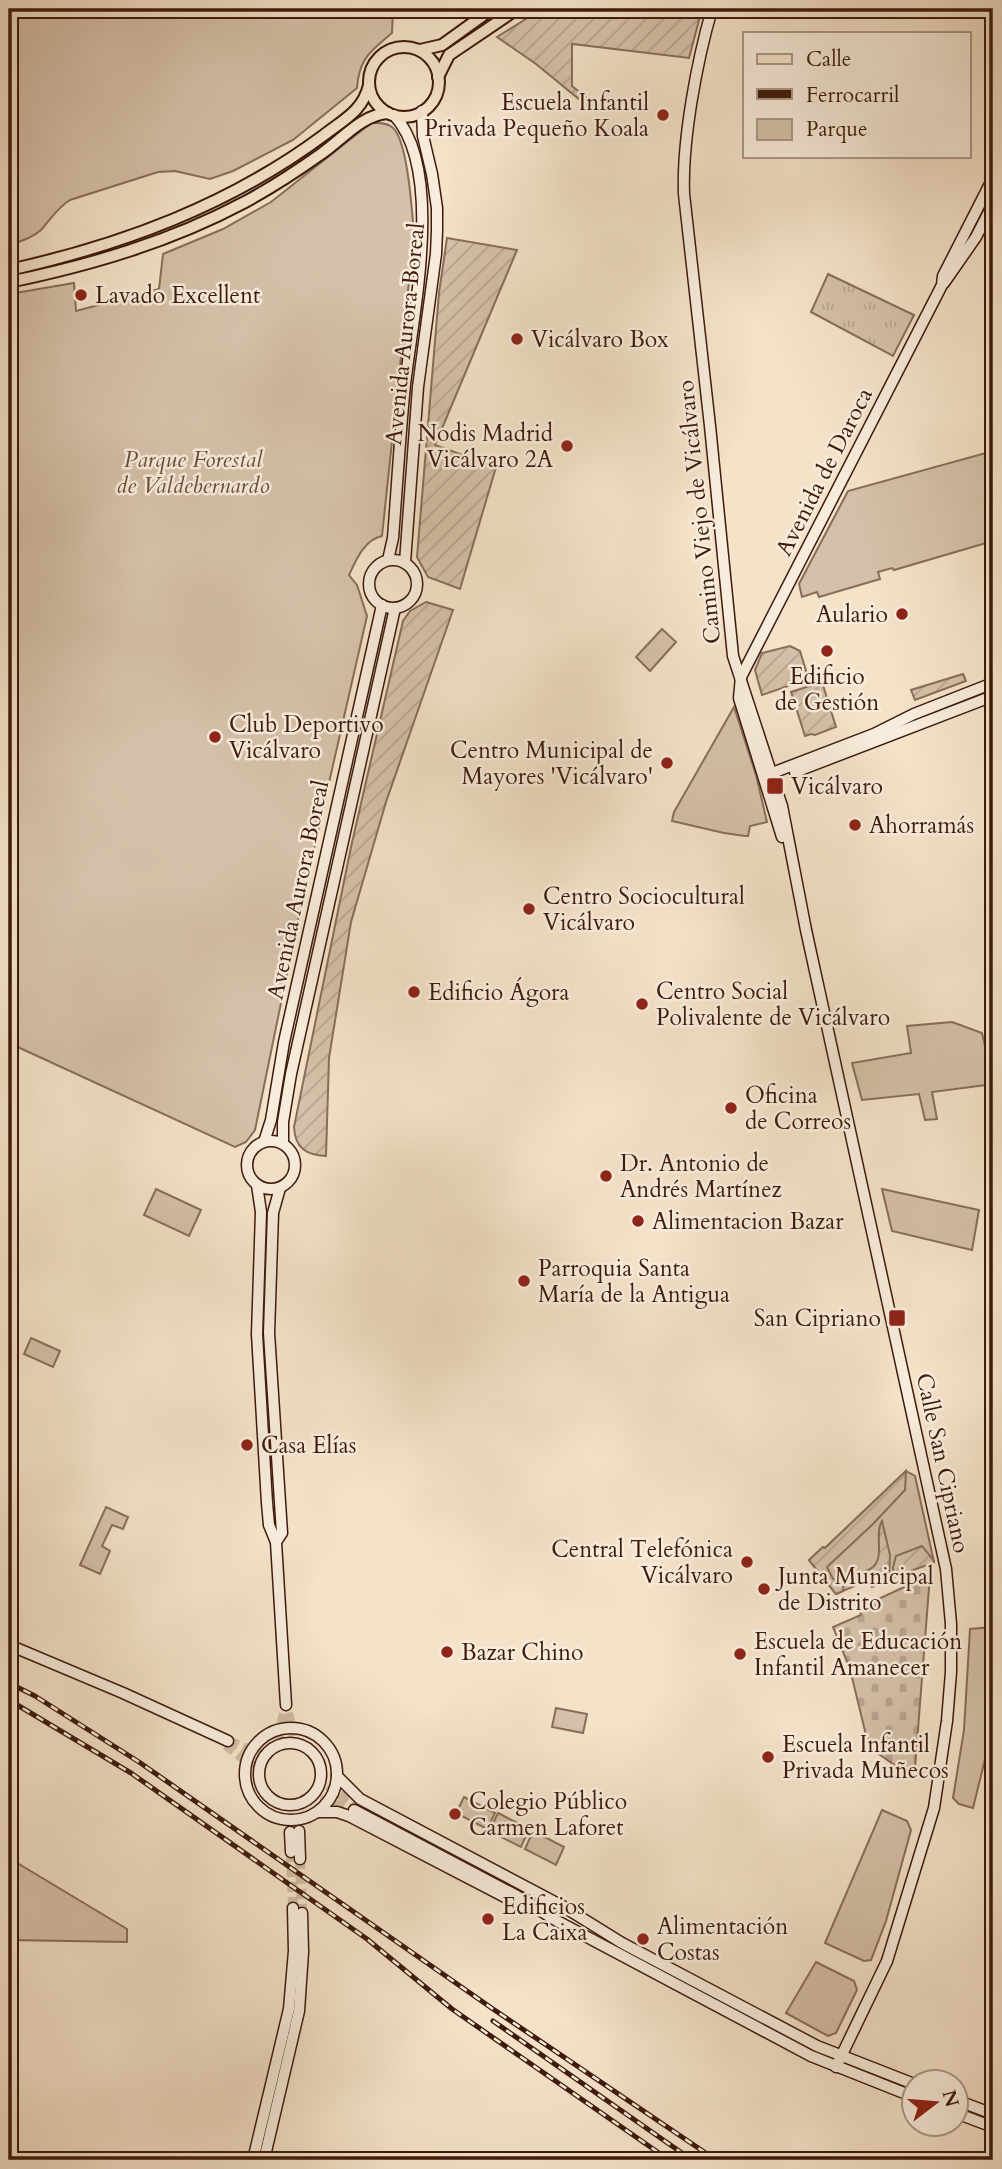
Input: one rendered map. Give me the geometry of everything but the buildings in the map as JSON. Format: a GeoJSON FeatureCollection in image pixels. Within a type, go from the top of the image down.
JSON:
{"type":"FeatureCollection","features":[{"type":"Feature","properties":{"kind":"main road"},"geometry":{"type":"LineString","coordinates":[[9,270],[63,258],[140,234],[188,215],[272,170],[358,109],[366,97],[373,65],[384,52],[401,47],[420,50],[442,45],[492,9]]}},
{"type":"Feature","properties":{"kind":"main road"},"geometry":{"type":"LineString","coordinates":[[9,282],[93,263],[198,226],[282,180],[366,119],[391,114],[409,116],[422,111],[436,96],[438,77],[449,55],[517,9]]}},
{"type":"Feature","properties":{"kind":"main road","name":"Camino Viejo de Vicálvaro"},"geometry":{"type":"LineString","coordinates":[[712,9],[693,103],[683,177],[733,656],[741,677]]}},
{"type":"Feature","properties":{"kind":"main road"},"geometry":{"type":"LineString","coordinates":[[420,50],[432,62],[438,77]]}},
{"type":"Feature","properties":{"kind":"main road"},"geometry":{"type":"LineString","coordinates":[[369,86],[375,102],[391,114]]}},
{"type":"Feature","properties":{"kind":"main road","name":"Avenida Aurora Boreal"},"geometry":{"type":"LineString","coordinates":[[405,562],[418,387],[437,231],[433,185],[423,136],[422,111]]}},
{"type":"Feature","properties":{"kind":"main road","name":"Avenida Aurora Boreal"},"geometry":{"type":"LineString","coordinates":[[388,560],[393,538],[405,386],[423,231],[418,177],[410,138],[391,114]]}},
{"type":"Feature","properties":{"kind":"main road","name":"Avenida de Daroca"},"geometry":{"type":"LineString","coordinates":[[741,677],[942,285],[943,276],[993,178]]}},
{"type":"Feature","properties":{"kind":"main road","name":"Avenida de Daroca"},"geometry":{"type":"LineString","coordinates":[[942,285],[949,279],[976,237],[993,204]]}},
{"type":"Feature","properties":{"kind":"main road"},"geometry":{"type":"LineString","coordinates":[[388,560],[405,562],[415,573],[417,587],[410,602],[394,608],[382,605],[374,599],[369,584],[374,568],[388,560]]}},
{"type":"Feature","properties":{"kind":"main road","name":"Avenida Aurora Boreal"},"geometry":{"type":"LineString","coordinates":[[264,1142],[382,605]]}},
{"type":"Feature","properties":{"kind":"main road","name":"Avenida Aurora Boreal"},"geometry":{"type":"LineString","coordinates":[[283,1144],[283,1122],[291,1074],[394,608]]}},
{"type":"Feature","properties":{"kind":"main road","name":"Calle San Cipriano"},"geometry":{"type":"LineString","coordinates":[[741,677],[738,693],[747,725],[770,776]]}},
{"type":"Feature","properties":{"kind":"main road","name":"Calle San Cipriano"},"geometry":{"type":"LineString","coordinates":[[741,677],[770,776],[793,871],[946,1569],[951,1624],[947,1720],[931,1822],[887,1961],[836,2067]]}},
{"type":"Feature","properties":{"kind":"main road"},"geometry":{"type":"LineString","coordinates":[[770,776],[993,683]]}},
{"type":"Feature","properties":{"kind":"main road"},"geometry":{"type":"LineString","coordinates":[[770,776],[993,696]]}},
{"type":"Feature","properties":{"kind":"main road"},"geometry":{"type":"LineString","coordinates":[[257,1185],[268,1189],[280,1188],[293,1178],[296,1167],[292,1151],[277,1141],[264,1142],[254,1147],[247,1163],[249,1175],[257,1185],[261,1212],[257,1334],[269,1525],[279,1537]]}},
{"type":"Feature","properties":{"kind":"main road"},"geometry":{"type":"LineString","coordinates":[[280,1188],[273,1213],[270,1333],[286,1704]]}},
{"type":"Feature","properties":{"kind":"main road"},"geometry":{"type":"LineString","coordinates":[[9,1647],[227,1743]]}},
{"type":"Feature","properties":{"kind":"main road"},"geometry":{"type":"LineString","coordinates":[[288,1728],[303,1730],[318,1737],[330,1750],[337,1776],[332,1796],[317,1812],[301,1820],[289,1821],[272,1817],[258,1807],[250,1795],[245,1766],[250,1752],[274,1731],[288,1728]]}},
{"type":"Feature","properties":{"kind":"main road"},"geometry":{"type":"LineString","coordinates":[[298,1740],[317,1757],[325,1781],[307,1804],[284,1809],[265,1793],[257,1771],[271,1746],[298,1740]]}},
{"type":"Feature","properties":{"kind":"main road"},"geometry":{"type":"LineString","coordinates":[[337,1776],[360,1799],[552,1901],[634,1950],[842,2056],[900,2078]]}},
{"type":"Feature","properties":{"kind":"main road"},"geometry":{"type":"LineString","coordinates":[[579,1918],[523,1894],[355,1808],[517,1896],[557,1921],[782,2040],[836,2067],[900,2091]]}},
{"type":"Feature","properties":{"kind":"main road"},"geometry":{"type":"LineString","coordinates":[[317,1812],[337,1812],[349,1816],[509,1901],[557,1921]]}},
{"type":"Feature","properties":{"kind":"main road"},"geometry":{"type":"LineString","coordinates":[[291,1852],[295,1831],[300,1859]]}},
{"type":"Feature","properties":{"kind":"main road"},"geometry":{"type":"LineString","coordinates":[[253,2160],[289,2009],[298,1911],[303,1952],[299,2011],[264,2160]]}},
{"type":"Feature","properties":{"kind":"main road"},"geometry":{"type":"LineString","coordinates":[[970,2105],[993,2114]]}},
{"type":"Feature","properties":{"kind":"main road"},"geometry":{"type":"LineString","coordinates":[[970,2118],[993,2127]]}},
{"type":"Feature","properties":{"kind":"green space"},"geometry":{"type":"Polygon","coordinates":[[[9,9],[393,9],[392,33],[372,50],[363,62],[357,88],[293,140],[233,171],[210,179],[175,171],[158,172],[70,200],[37,233],[9,245],[9,9]]]}},
{"type":"Feature","properties":{"kind":"green space"},"geometry":{"type":"Polygon","coordinates":[[[542,9],[702,9],[689,58],[572,44],[572,86],[594,104],[591,109],[536,64],[497,37],[542,9]]]}},
{"type":"Feature","properties":{"kind":"green space","name":"Parque Forestal de Valdebernardo"},"geometry":{"type":"Polygon","coordinates":[[[371,123],[392,127],[402,146],[414,234],[382,536],[365,546],[349,575],[357,585],[367,616],[300,910],[255,1130],[246,1142],[235,1147],[9,1043],[9,294],[74,283],[76,311],[159,289],[163,254],[223,229],[271,202],[371,123]]]}},
{"type":"Feature","properties":{"kind":"green space"},"geometry":{"type":"Polygon","coordinates":[[[447,238],[517,250],[435,445],[496,467],[460,589],[428,577],[417,557],[439,293],[447,238]]]}},
{"type":"Feature","properties":{"kind":"green space"},"geometry":{"type":"Polygon","coordinates":[[[828,274],[914,315],[893,356],[811,312],[828,274]]]}},
{"type":"Feature","properties":{"kind":"green space"},"geometry":{"type":"Polygon","coordinates":[[[993,451],[993,541],[894,570],[892,568],[878,572],[880,579],[819,597],[817,592],[802,597],[799,584],[848,491],[993,451]]]}},
{"type":"Feature","properties":{"kind":"green space"},"geometry":{"type":"Polygon","coordinates":[[[426,602],[453,610],[386,802],[351,922],[329,1058],[326,1156],[319,1155],[307,1152],[299,1145],[294,1127],[351,847],[403,621],[410,611],[426,602]]]}},
{"type":"Feature","properties":{"kind":"green space"},"geometry":{"type":"Polygon","coordinates":[[[662,629],[676,642],[650,671],[636,657],[662,629]]]}},
{"type":"Feature","properties":{"kind":"green space"},"geometry":{"type":"Polygon","coordinates":[[[790,646],[800,651],[807,674],[800,682],[762,695],[755,670],[762,653],[790,646]]]}},
{"type":"Feature","properties":{"kind":"green space"},"geometry":{"type":"Polygon","coordinates":[[[963,674],[966,681],[915,700],[911,690],[963,674]]]}},
{"type":"Feature","properties":{"kind":"green space"},"geometry":{"type":"Polygon","coordinates":[[[822,682],[836,727],[805,736],[791,692],[822,682]]]}},
{"type":"Feature","properties":{"kind":"green space"},"geometry":{"type":"Polygon","coordinates":[[[734,707],[756,775],[767,822],[750,826],[748,836],[745,836],[672,821],[674,812],[734,707]]]}},
{"type":"Feature","properties":{"kind":"green space"},"geometry":{"type":"Polygon","coordinates":[[[952,1022],[982,1033],[988,1059],[993,1058],[993,1084],[932,1092],[937,1119],[925,1120],[919,1094],[862,1100],[852,1063],[911,1053],[907,1026],[952,1022]]]}},
{"type":"Feature","properties":{"kind":"green space"},"geometry":{"type":"Polygon","coordinates":[[[156,1189],[201,1210],[189,1236],[144,1215],[156,1189]]]}},
{"type":"Feature","properties":{"kind":"green space"},"geometry":{"type":"Polygon","coordinates":[[[882,1189],[979,1210],[972,1250],[892,1231],[882,1189]]]}},
{"type":"Feature","properties":{"kind":"green space"},"geometry":{"type":"Polygon","coordinates":[[[31,1338],[60,1351],[53,1367],[24,1354],[31,1338]]]}},
{"type":"Feature","properties":{"kind":"green space"},"geometry":{"type":"Polygon","coordinates":[[[906,1471],[915,1476],[934,1562],[910,1569],[872,1587],[868,1580],[836,1594],[809,1560],[906,1471]]]}},
{"type":"Feature","properties":{"kind":"green space"},"geometry":{"type":"Polygon","coordinates":[[[906,1471],[905,1490],[827,1567],[833,1579],[844,1582],[843,1591],[836,1594],[809,1560],[906,1471]]]}},
{"type":"Feature","properties":{"kind":"green space"},"geometry":{"type":"Polygon","coordinates":[[[106,1507],[128,1517],[123,1529],[112,1525],[102,1546],[110,1551],[100,1574],[80,1565],[106,1507]]]}},
{"type":"Feature","properties":{"kind":"green space"},"geometry":{"type":"Polygon","coordinates":[[[882,1521],[890,1555],[889,1579],[872,1587],[869,1580],[864,1582],[856,1575],[877,1562],[882,1521]]]}},
{"type":"Feature","properties":{"kind":"green space"},"geometry":{"type":"Polygon","coordinates":[[[922,1546],[933,1563],[894,1577],[896,1556],[922,1546]]]}},
{"type":"Feature","properties":{"kind":"green space"},"geometry":{"type":"Polygon","coordinates":[[[930,1575],[915,1768],[909,1772],[870,1748],[864,1749],[863,1736],[866,1735],[850,1669],[833,1627],[861,1615],[859,1608],[930,1575]]]}},
{"type":"Feature","properties":{"kind":"green space"},"geometry":{"type":"Polygon","coordinates":[[[993,1627],[993,1727],[973,1808],[959,1804],[953,1798],[964,1730],[970,1629],[993,1627]]]}},
{"type":"Feature","properties":{"kind":"green space"},"geometry":{"type":"Polygon","coordinates":[[[556,1708],[587,1714],[583,1733],[552,1727],[556,1708]]]}},
{"type":"Feature","properties":{"kind":"green space"},"geometry":{"type":"Polygon","coordinates":[[[464,1797],[495,1813],[487,1829],[456,1813],[464,1797]]]}},
{"type":"Feature","properties":{"kind":"green space"},"geometry":{"type":"Polygon","coordinates":[[[882,1810],[907,1821],[911,1830],[886,1921],[871,1960],[864,1961],[825,1943],[882,1810]]]}},
{"type":"Feature","properties":{"kind":"green space"},"geometry":{"type":"Polygon","coordinates":[[[498,1813],[529,1829],[521,1847],[489,1831],[498,1813]]]}},
{"type":"Feature","properties":{"kind":"green space"},"geometry":{"type":"Polygon","coordinates":[[[533,1831],[564,1847],[556,1865],[525,1849],[533,1831]]]}},
{"type":"Feature","properties":{"kind":"green space"},"geometry":{"type":"Polygon","coordinates":[[[9,1858],[127,1929],[127,1942],[9,1940],[9,1858]]]}},
{"type":"Feature","properties":{"kind":"green space"},"geometry":{"type":"Polygon","coordinates":[[[816,1962],[854,1981],[857,1990],[836,2033],[828,2036],[786,2013],[816,1962]]]}},
{"type":"Feature","properties":{"kind":"tunnel"},"geometry":{"type":"LineString","coordinates":[[278,1738],[286,1705]]}},
{"type":"Feature","properties":{"kind":"tunnel"},"geometry":{"type":"LineString","coordinates":[[288,1713],[294,1736]]}},
{"type":"Feature","properties":{"kind":"tunnel"},"geometry":{"type":"LineString","coordinates":[[229,1741],[245,1748],[262,1750]]}},
{"type":"Feature","properties":{"kind":"tunnel"},"geometry":{"type":"LineString","coordinates":[[226,1745],[254,1767]]}},
{"type":"Feature","properties":{"kind":"tunnel"},"geometry":{"type":"LineString","coordinates":[[328,1785],[357,1807]]}},
{"type":"Feature","properties":{"kind":"tunnel"},"geometry":{"type":"LineString","coordinates":[[320,1800],[350,1808]]}},
{"type":"Feature","properties":{"kind":"tunnel"},"geometry":{"type":"LineString","coordinates":[[287,1814],[290,1832]]}},
{"type":"Feature","properties":{"kind":"tunnel"},"geometry":{"type":"LineString","coordinates":[[298,1814],[299,1831]]}},
{"type":"Feature","properties":{"kind":"tunnel"},"geometry":{"type":"LineString","coordinates":[[291,1852],[293,1908]]}},
{"type":"Feature","properties":{"kind":"tunnel"},"geometry":{"type":"LineString","coordinates":[[300,1859],[302,1913]]}},
{"type":"Feature","properties":{"kind":"railway"},"geometry":{"type":"LineString","coordinates":[[9,1683],[35,1696],[139,1762],[493,2009],[716,2160]]}},
{"type":"Feature","properties":{"kind":"railway"},"geometry":{"type":"LineString","coordinates":[[9,1700],[131,1773],[367,1939],[452,2009],[669,2160]]}},
{"type":"Feature","properties":{"kind":"railway"},"geometry":{"type":"LineString","coordinates":[[493,2021],[692,2160]]}},
{"type":"Feature","properties":{"kind":"place","name":"Escuela Infantil Privada Pequeño Koala"},"geometry":{"type":"Point","coordinates":[663,115]}},
{"type":"Feature","properties":{"kind":"place","name":"Lavado Excellent"},"geometry":{"type":"Point","coordinates":[81,295]}},
{"type":"Feature","properties":{"kind":"place","name":"Vicálvaro Box"},"geometry":{"type":"Point","coordinates":[517,339]}},
{"type":"Feature","properties":{"kind":"place","name":"Nodis Madrid Vicálvaro 2A"},"geometry":{"type":"Point","coordinates":[567,446]}},
{"type":"Feature","properties":{"kind":"place","name":"Aulario"},"geometry":{"type":"Point","coordinates":[902,614]}},
{"type":"Feature","properties":{"kind":"place","name":"Edificio de Gestión"},"geometry":{"type":"Point","coordinates":[827,651]}},
{"type":"Feature","properties":{"kind":"place","name":"Club Deportivo Vicálvaro"},"geometry":{"type":"Point","coordinates":[215,737]}},
{"type":"Feature","properties":{"kind":"place","name":"Centro Municipal de Mayores 'Vicálvaro'"},"geometry":{"type":"Point","coordinates":[667,763]}},
{"type":"Feature","properties":{"kind":"place","name":"Vicálvaro"},"geometry":{"type":"Point","coordinates":[775,786]}},
{"type":"Feature","properties":{"kind":"place","name":"Ahorramás"},"geometry":{"type":"Point","coordinates":[855,825]}},
{"type":"Feature","properties":{"kind":"place","name":"Centro Sociocultural Vicálvaro"},"geometry":{"type":"Point","coordinates":[529,909]}},
{"type":"Feature","properties":{"kind":"place","name":"Edificio Ágora"},"geometry":{"type":"Point","coordinates":[414,992]}},
{"type":"Feature","properties":{"kind":"place","name":"Centro Social Polivalente de Vicálvaro"},"geometry":{"type":"Point","coordinates":[642,1004]}},
{"type":"Feature","properties":{"kind":"place","name":"Oficina de Correos"},"geometry":{"type":"Point","coordinates":[731,1108]}},
{"type":"Feature","properties":{"kind":"place","name":"Dr. Antonio de Andrés Martínez"},"geometry":{"type":"Point","coordinates":[606,1176]}},
{"type":"Feature","properties":{"kind":"place","name":"Alimentacion Bazar"},"geometry":{"type":"Point","coordinates":[638,1221]}},
{"type":"Feature","properties":{"kind":"place","name":"Parroquia Santa María de la Antigua"},"geometry":{"type":"Point","coordinates":[524,1281]}},
{"type":"Feature","properties":{"kind":"place","name":"San Cipriano"},"geometry":{"type":"Point","coordinates":[897,1318]}},
{"type":"Feature","properties":{"kind":"place","name":"Casa Elías"},"geometry":{"type":"Point","coordinates":[247,1445]}},
{"type":"Feature","properties":{"kind":"place","name":"Central Telefónica Vicálvaro"},"geometry":{"type":"Point","coordinates":[747,1562]}},
{"type":"Feature","properties":{"kind":"place","name":"Junta Municipal de Distrito"},"geometry":{"type":"Point","coordinates":[764,1589]}},
{"type":"Feature","properties":{"kind":"place","name":"Bazar Chino"},"geometry":{"type":"Point","coordinates":[447,1652]}},
{"type":"Feature","properties":{"kind":"place","name":"Escuela de Educación Infantil Amanecer"},"geometry":{"type":"Point","coordinates":[740,1654]}},
{"type":"Feature","properties":{"kind":"place","name":"Escuela Infantil Privada Muñecos"},"geometry":{"type":"Point","coordinates":[768,1757]}},
{"type":"Feature","properties":{"kind":"place","name":"Colegio Público Carmen Laforet"},"geometry":{"type":"Point","coordinates":[455,1814]}},
{"type":"Feature","properties":{"kind":"place","name":"Edificios La Caixa"},"geometry":{"type":"Point","coordinates":[488,1919]}},
{"type":"Feature","properties":{"kind":"place","name":"Alimentación Costas"},"geometry":{"type":"Point","coordinates":[643,1939]}}]}
